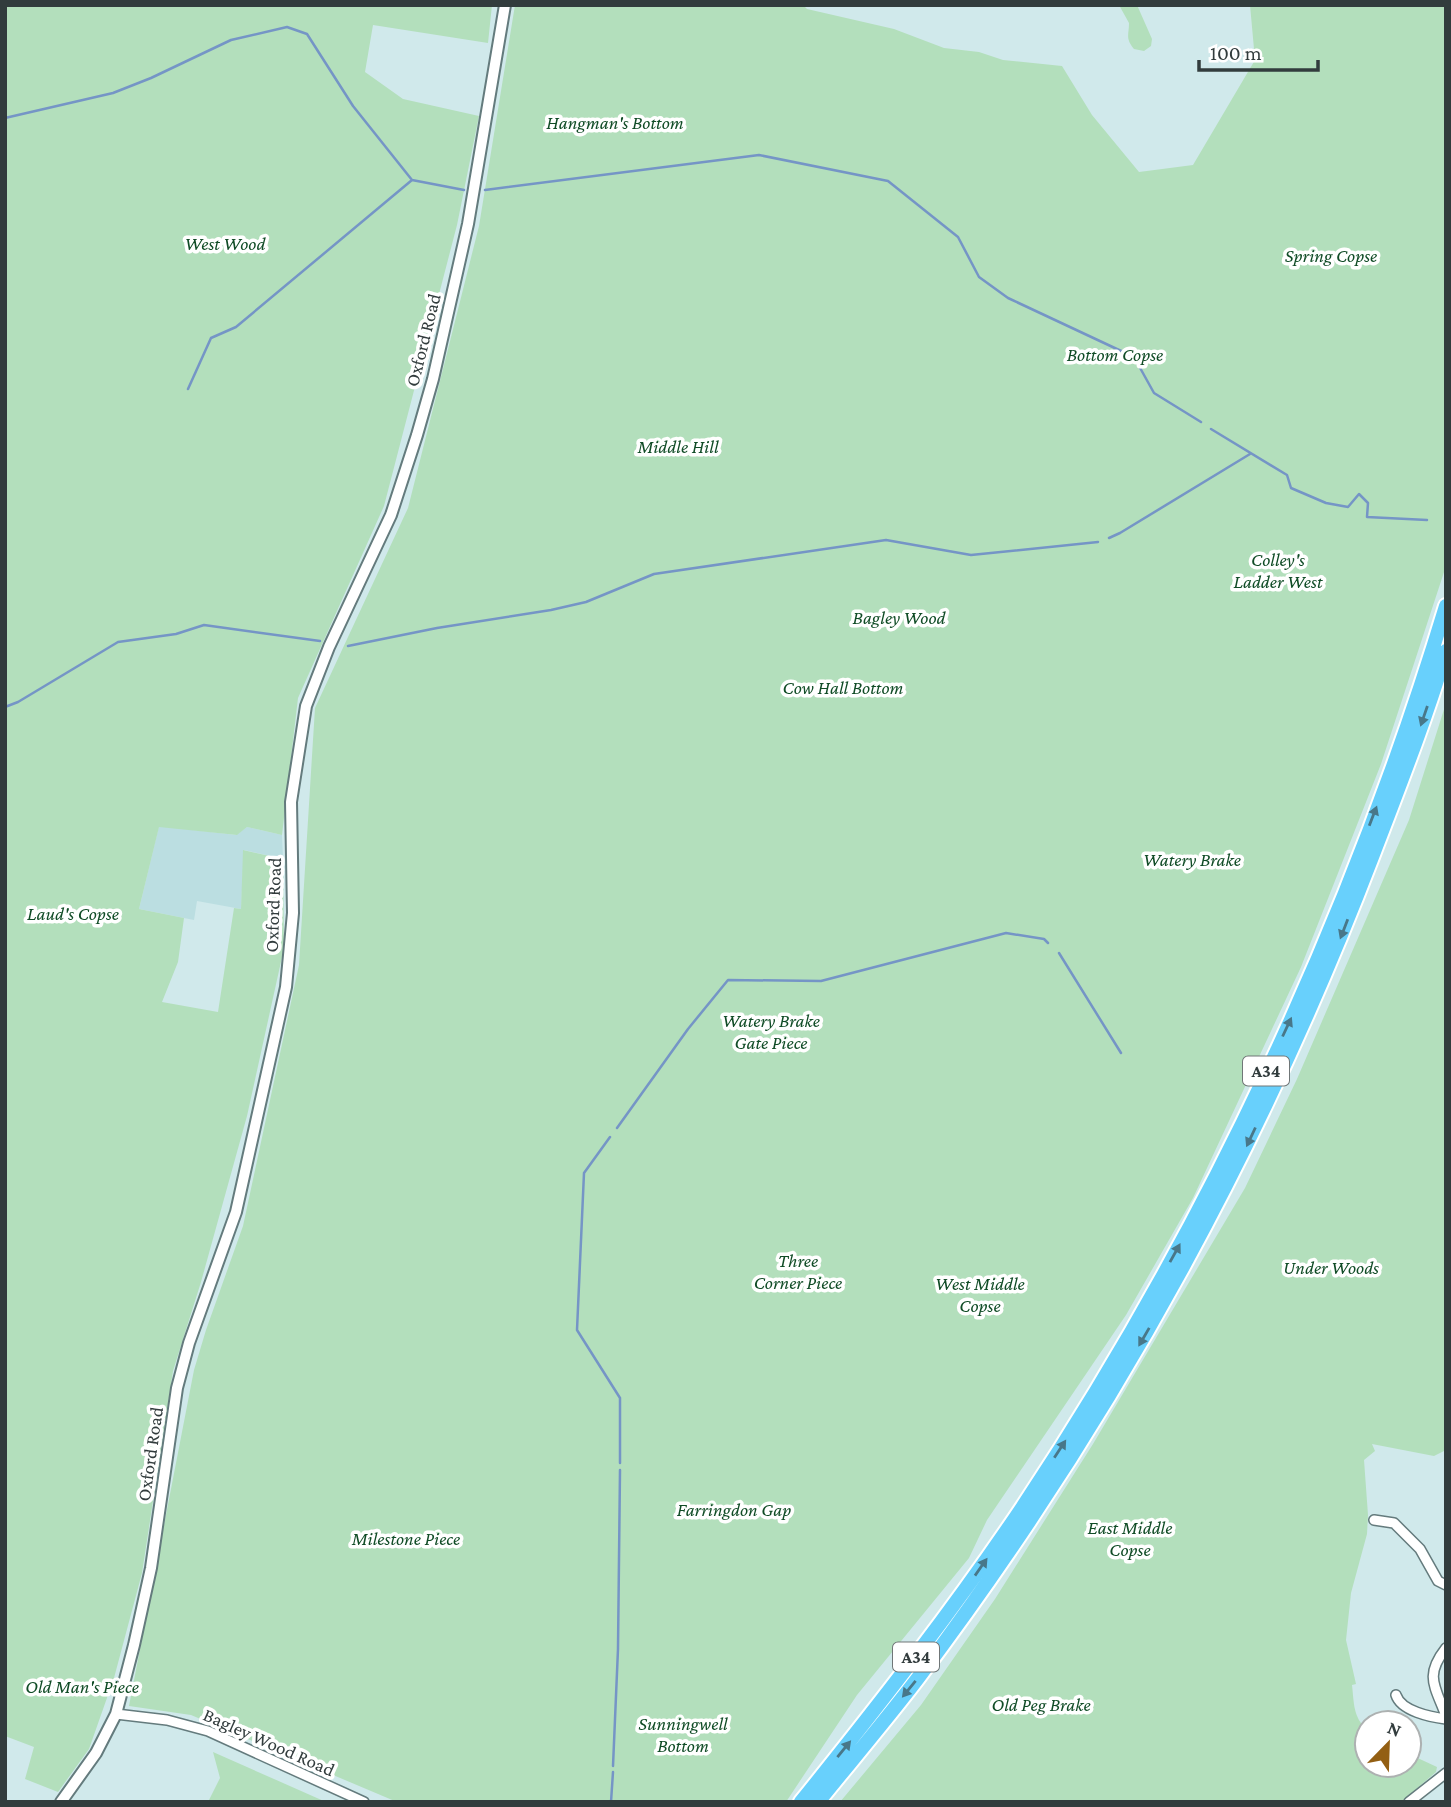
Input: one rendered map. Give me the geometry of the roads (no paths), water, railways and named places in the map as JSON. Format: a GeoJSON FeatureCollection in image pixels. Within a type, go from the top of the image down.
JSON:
{"type":"FeatureCollection","features":[{"type":"Feature","properties":{"kind":"highway","name":"A34"},"geometry":{"type":"LineString","coordinates":[[801,1802],[904,1673],[1023,1506],[1090,1401],[1192,1222],[1252,1102],[1325,941],[1390,773],[1446,606]]}},
{"type":"Feature","properties":{"kind":"highway","name":"A34"},"geometry":{"type":"LineString","coordinates":[[818,1802],[916,1680],[982,1589],[1102,1408],[1166,1299],[1241,1157],[1311,1010],[1403,778],[1446,651]]}},
{"type":"Feature","properties":{"kind":"street","name":"Oxford Road"},"geometry":{"type":"LineString","coordinates":[[61,1802],[96,1753],[116,1714],[151,1568],[177,1388],[189,1343],[236,1212],[286,987],[293,913],[292,803],[306,706],[329,647],[391,515],[429,390],[468,224],[505,5]]}},
{"type":"Feature","properties":{"kind":"street"},"geometry":{"type":"LineString","coordinates":[[1374,1520],[1394,1523],[1420,1549],[1438,1581],[1446,1585]]}},
{"type":"Feature","properties":{"kind":"street"},"geometry":{"type":"LineString","coordinates":[[1395,1698],[1402,1705],[1433,1717],[1446,1717],[1432,1675],[1436,1661],[1446,1648]]}},
{"type":"Feature","properties":{"kind":"street","name":"Bagley Wood Road"},"geometry":{"type":"LineString","coordinates":[[116,1714],[167,1720],[208,1731],[364,1802]]}},
{"type":"Feature","properties":{"kind":"street"},"geometry":{"type":"LineString","coordinates":[[1409,1802],[1446,1773]]}},
{"type":"Feature","properties":{"kind":"waterway"},"geometry":{"type":"LineString","coordinates":[[5,118],[113,93],[231,40],[287,27],[307,34],[353,106],[412,180]]}},
{"type":"Feature","properties":{"kind":"waterway"},"geometry":{"type":"LineString","coordinates":[[485,190],[759,155],[888,181],[958,237],[979,277],[1008,298],[1134,357],[1154,393],[1201,422]]}},
{"type":"Feature","properties":{"kind":"waterway"},"geometry":{"type":"LineString","coordinates":[[188,389],[211,338],[236,327],[412,180],[464,190]]}},
{"type":"Feature","properties":{"kind":"waterway"},"geometry":{"type":"LineString","coordinates":[[1211,429],[1287,475],[1291,488],[1326,503],[1348,507],[1359,494],[1368,503],[1367,517],[1427,520]]}},
{"type":"Feature","properties":{"kind":"waterway"},"geometry":{"type":"LineString","coordinates":[[1109,538],[1250,454]]}},
{"type":"Feature","properties":{"kind":"waterway"},"geometry":{"type":"LineString","coordinates":[[348,646],[586,602],[654,574],[886,540],[971,555],[1098,542]]}},
{"type":"Feature","properties":{"kind":"waterway"},"geometry":{"type":"LineString","coordinates":[[5,707],[18,702],[118,642],[176,634],[204,625],[320,641]]}},
{"type":"Feature","properties":{"kind":"waterway"},"geometry":{"type":"LineString","coordinates":[[617,1128],[688,1029],[728,980],[821,981],[1006,933],[1044,939],[1048,943]]}},
{"type":"Feature","properties":{"kind":"waterway"},"geometry":{"type":"LineString","coordinates":[[1059,953],[1121,1053]]}},
{"type":"Feature","properties":{"kind":"waterway"},"geometry":{"type":"LineString","coordinates":[[610,1137],[584,1173],[577,1330],[620,1398],[620,1463]]}},
{"type":"Feature","properties":{"kind":"waterway"},"geometry":{"type":"LineString","coordinates":[[613,1766],[618,1649],[620,1470]]}},
{"type":"Feature","properties":{"kind":"waterway"},"geometry":{"type":"LineString","coordinates":[[611,1802],[613,1772]]}},
{"type":"Feature","properties":{"kind":"park label","name":"Hangman's Bottom"},"geometry":{"type":"Point","coordinates":[615,122]}},
{"type":"Feature","properties":{"kind":"park label","name":"West Wood"},"geometry":{"type":"Point","coordinates":[225,243]}},
{"type":"Feature","properties":{"kind":"park label","name":"Spring Copse"},"geometry":{"type":"Point","coordinates":[1331,255]}},
{"type":"Feature","properties":{"kind":"park label","name":"Bottom Copse"},"geometry":{"type":"Point","coordinates":[1115,354]}},
{"type":"Feature","properties":{"kind":"park label","name":"Middle Hill"},"geometry":{"type":"Point","coordinates":[678,446]}},
{"type":"Feature","properties":{"kind":"park label","name":"Colley's Ladder West"},"geometry":{"type":"Point","coordinates":[1278,570]}},
{"type":"Feature","properties":{"kind":"park label","name":"Bagley Wood"},"geometry":{"type":"Point","coordinates":[899,617]}},
{"type":"Feature","properties":{"kind":"park label","name":"Cow Hall Bottom"},"geometry":{"type":"Point","coordinates":[843,687]}},
{"type":"Feature","properties":{"kind":"park label","name":"Watery Brake"},"geometry":{"type":"Point","coordinates":[1192,859]}},
{"type":"Feature","properties":{"kind":"park label","name":"Laud's Copse"},"geometry":{"type":"Point","coordinates":[73,913]}},
{"type":"Feature","properties":{"kind":"park label","name":"Watery Brake Gate Piece"},"geometry":{"type":"Point","coordinates":[771,1031]}},
{"type":"Feature","properties":{"kind":"park label","name":"Under Woods"},"geometry":{"type":"Point","coordinates":[1331,1267]}},
{"type":"Feature","properties":{"kind":"park label","name":"Three Corner Piece"},"geometry":{"type":"Point","coordinates":[798,1271]}},
{"type":"Feature","properties":{"kind":"park label","name":"West Middle Copse"},"geometry":{"type":"Point","coordinates":[980,1294]}},
{"type":"Feature","properties":{"kind":"park label","name":"Farringdon Gap"},"geometry":{"type":"Point","coordinates":[734,1509]}},
{"type":"Feature","properties":{"kind":"park label","name":"Milestone Piece"},"geometry":{"type":"Point","coordinates":[406,1538]}},
{"type":"Feature","properties":{"kind":"park label","name":"East Middle Copse"},"geometry":{"type":"Point","coordinates":[1130,1538]}},
{"type":"Feature","properties":{"kind":"park label","name":"Old Man's Piece"},"geometry":{"type":"Point","coordinates":[82,1686]}},
{"type":"Feature","properties":{"kind":"park label","name":"Old Peg Brake"},"geometry":{"type":"Point","coordinates":[1041,1704]}},
{"type":"Feature","properties":{"kind":"park label","name":"Sunningwell Bottom"},"geometry":{"type":"Point","coordinates":[683,1734]}}]}
